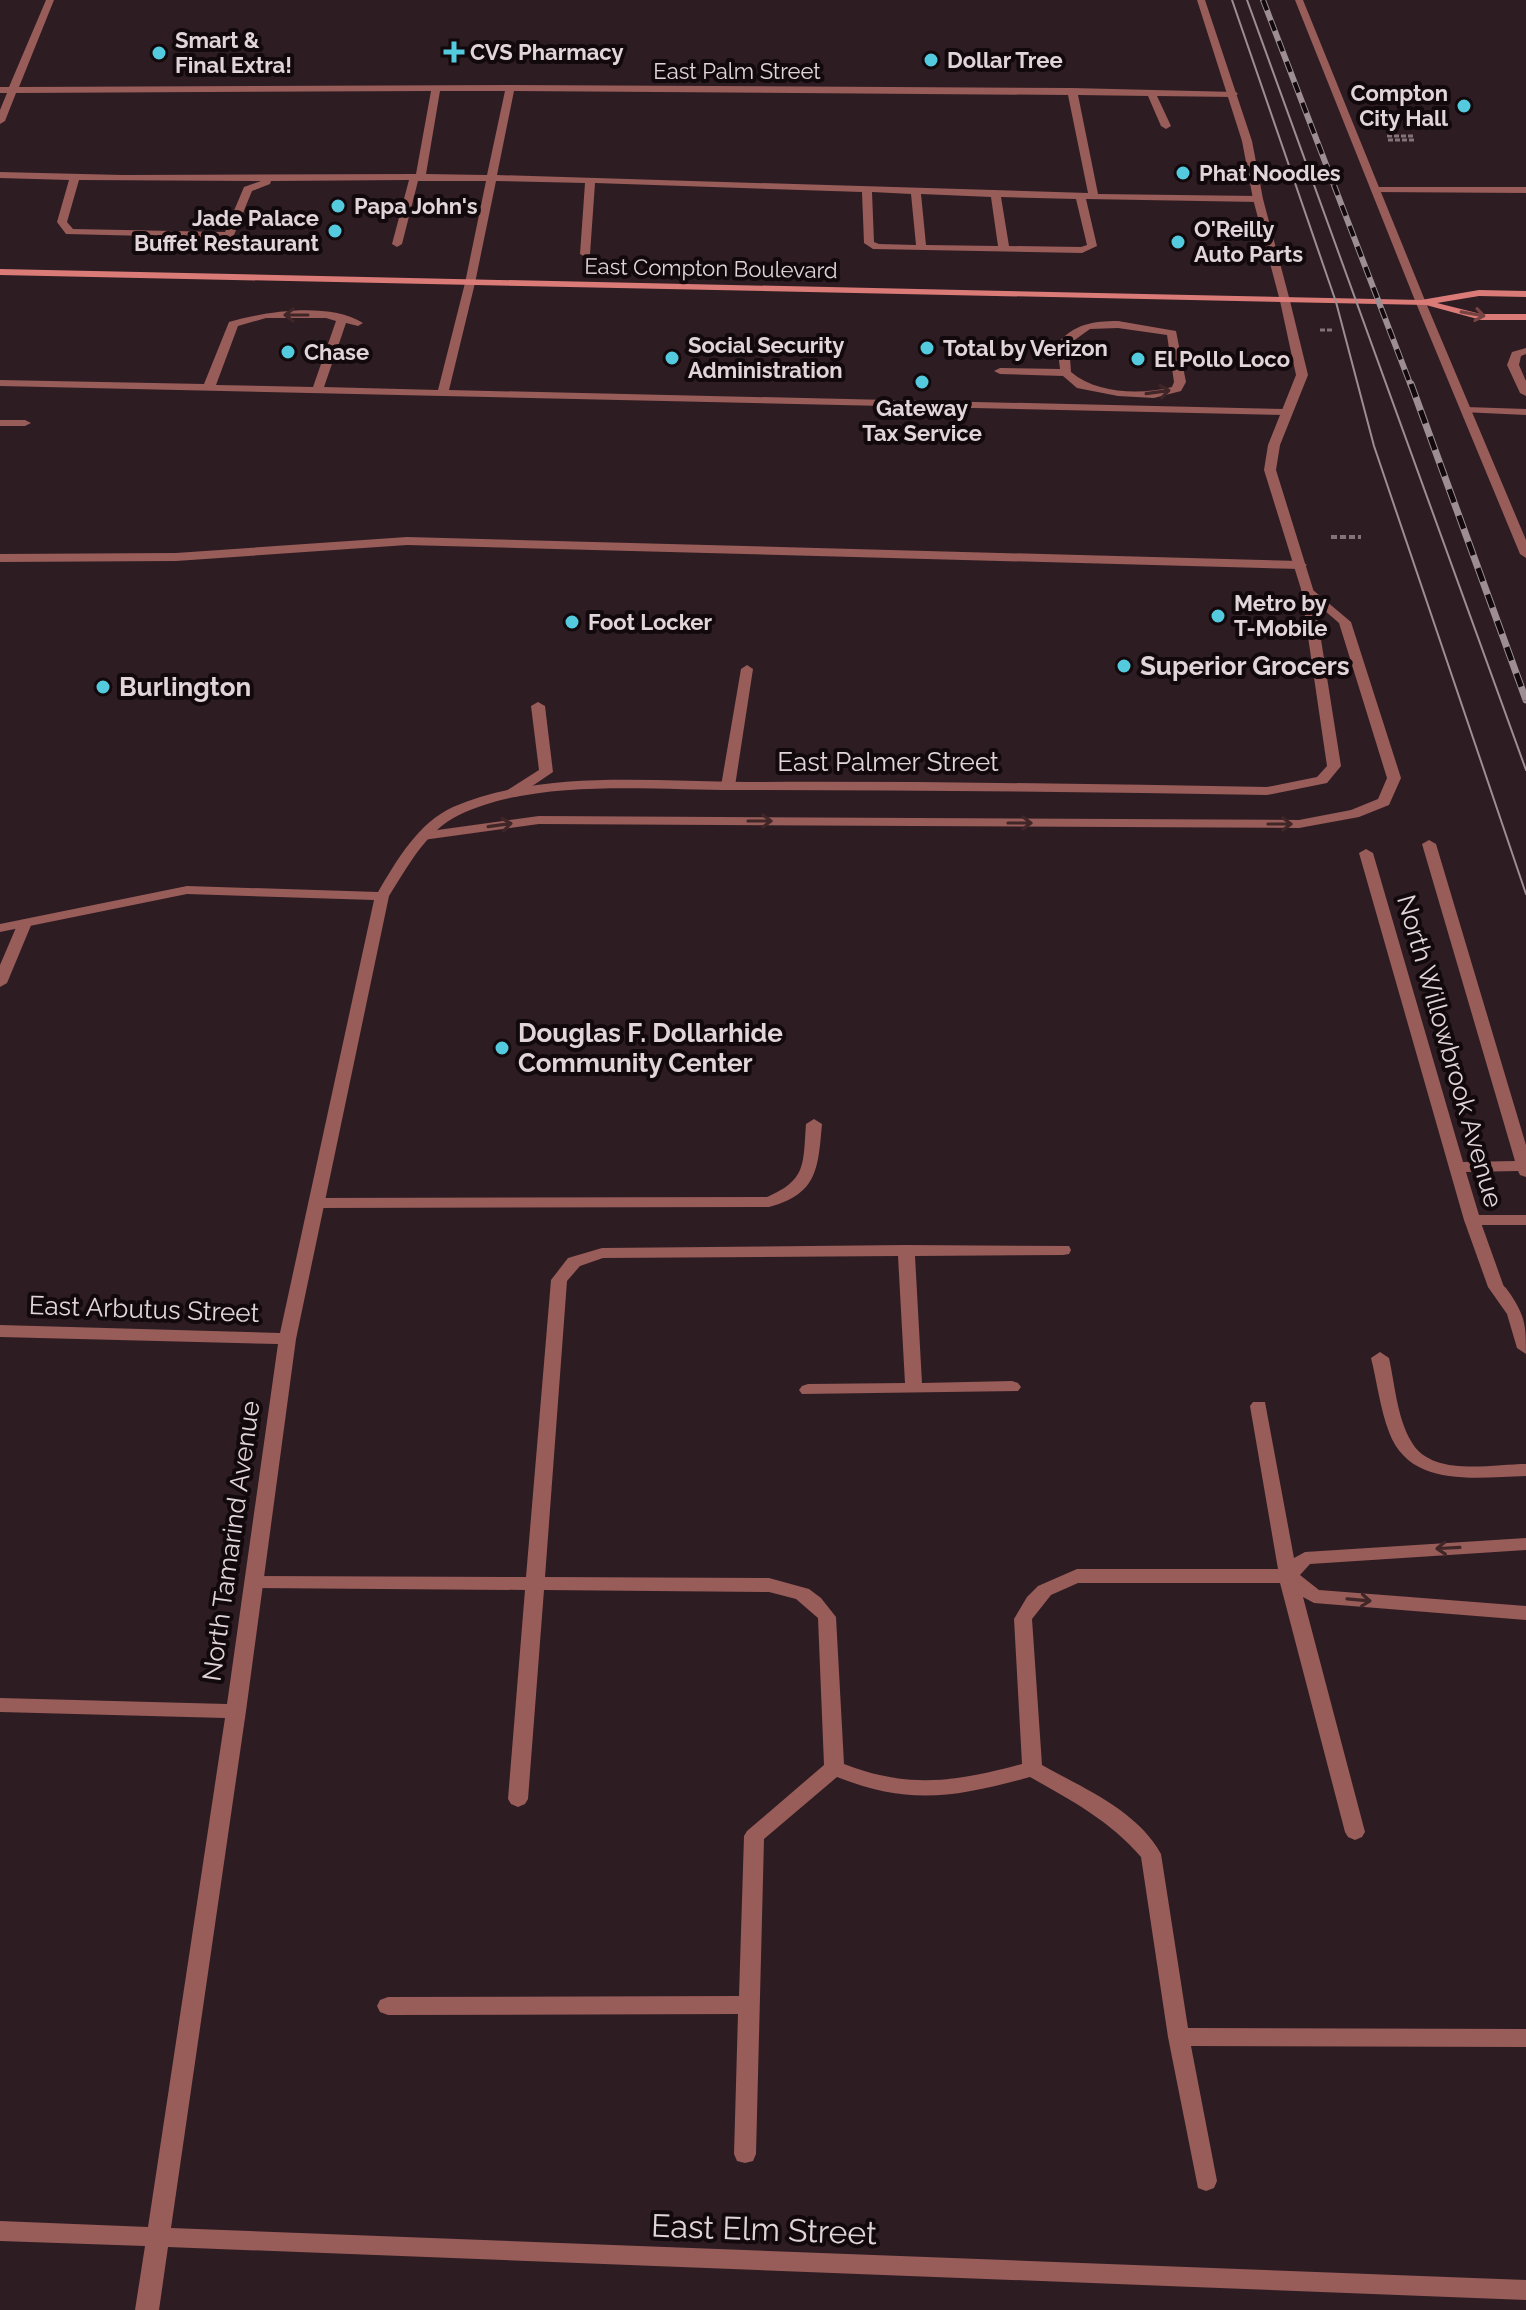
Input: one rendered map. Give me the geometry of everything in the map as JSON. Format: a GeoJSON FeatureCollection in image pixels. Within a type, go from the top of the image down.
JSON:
{"type":"FeatureCollection","features":[{"type":"Feature","properties":{"kind":"main road","name":"East Compton Boulevard"},"geometry":{"type":"LineString","coordinates":[[0,272],[1421,303]]}},
{"type":"Feature","properties":{"kind":"main road"},"geometry":{"type":"LineString","coordinates":[[1421,303],[1479,293],[1526,294]]}},
{"type":"Feature","properties":{"kind":"main road"},"geometry":{"type":"LineString","coordinates":[[1421,303],[1481,317],[1526,317]]}},
{"type":"Feature","properties":{"kind":"street"},"geometry":{"type":"LineString","coordinates":[[0,121],[6,90],[50,0]]}},
{"type":"Feature","properties":{"kind":"street"},"geometry":{"type":"LineString","coordinates":[[423,836],[539,820],[1284,824],[1354,814],[1384,802],[1394,778],[1345,622],[1307,589],[1270,470],[1274,445],[1302,375],[1233,94],[1201,0]]}},
{"type":"Feature","properties":{"kind":"street"},"geometry":{"type":"LineString","coordinates":[[1299,0],[1526,554]]}},
{"type":"Feature","properties":{"kind":"street"},"geometry":{"type":"LineString","coordinates":[[397,244],[417,178],[436,88]]}},
{"type":"Feature","properties":{"kind":"street"},"geometry":{"type":"LineString","coordinates":[[443,392],[470,283],[510,88]]}},
{"type":"Feature","properties":{"kind":"street","name":"East Palm Street"},"geometry":{"type":"LineString","coordinates":[[6,90],[510,88],[1233,94]]}},
{"type":"Feature","properties":{"kind":"street"},"geometry":{"type":"LineString","coordinates":[[1072,91],[1094,198]]}},
{"type":"Feature","properties":{"kind":"street"},"geometry":{"type":"LineString","coordinates":[[1151,92],[1166,126]]}},
{"type":"Feature","properties":{"kind":"street"},"geometry":{"type":"LineString","coordinates":[[0,175],[75,178],[491,178],[1081,198],[1258,199]]}},
{"type":"Feature","properties":{"kind":"street"},"geometry":{"type":"LineString","coordinates":[[75,178],[62,222],[70,232],[170,236],[229,235],[248,189],[275,178]]}},
{"type":"Feature","properties":{"kind":"street"},"geometry":{"type":"LineString","coordinates":[[585,254],[590,181]]}},
{"type":"Feature","properties":{"kind":"street"},"geometry":{"type":"LineString","coordinates":[[867,190],[869,243],[877,247],[1082,250],[1092,246],[1081,198]]}},
{"type":"Feature","properties":{"kind":"street"},"geometry":{"type":"LineString","coordinates":[[1376,190],[1526,190]]}},
{"type":"Feature","properties":{"kind":"street"},"geometry":{"type":"LineString","coordinates":[[916,192],[921,248]]}},
{"type":"Feature","properties":{"kind":"street"},"geometry":{"type":"LineString","coordinates":[[996,195],[1004,249]]}},
{"type":"Feature","properties":{"kind":"street"},"geometry":{"type":"LineString","coordinates":[[209,387],[233,324],[266,315],[326,315],[358,323]]}},
{"type":"Feature","properties":{"kind":"street"},"geometry":{"type":"LineString","coordinates":[[317,390],[341,321]]}},
{"type":"Feature","properties":{"kind":"street"},"geometry":{"type":"LineString","coordinates":[[1000,371],[1066,373],[1081,386],[1118,393],[1154,395],[1177,389],[1180,382],[1172,333],[1157,327],[1088,326],[1073,333],[1062,344],[1066,373]]}},
{"type":"Feature","properties":{"kind":"street"},"geometry":{"type":"LineString","coordinates":[[1526,351],[1516,354],[1513,365],[1526,393]]}},
{"type":"Feature","properties":{"kind":"street"},"geometry":{"type":"LineString","coordinates":[[0,383],[1286,412]]}},
{"type":"Feature","properties":{"kind":"street"},"geometry":{"type":"LineString","coordinates":[[1466,410],[1526,412]]}},
{"type":"Feature","properties":{"kind":"street"},"geometry":{"type":"LineString","coordinates":[[0,423],[25,423]]}},
{"type":"Feature","properties":{"kind":"street"},"geometry":{"type":"LineString","coordinates":[[0,558],[176,557],[407,541],[1301,565]]}},
{"type":"Feature","properties":{"kind":"street","name":"East Palmer Street"},"geometry":{"type":"LineString","coordinates":[[455,811],[511,794],[599,786],[1267,791],[1322,780],[1334,766],[1307,589]]}},
{"type":"Feature","properties":{"kind":"street"},"geometry":{"type":"LineString","coordinates":[[728,786],[747,669]]}},
{"type":"Feature","properties":{"kind":"street"},"geometry":{"type":"LineString","coordinates":[[511,794],[546,772],[538,706]]}},
{"type":"Feature","properties":{"kind":"street","name":"North Tamarind Avenue"},"geometry":{"type":"LineString","coordinates":[[147,2310],[236,1711],[287,1339],[382,896],[423,836],[455,811]]}},
{"type":"Feature","properties":{"kind":"street"},"geometry":{"type":"LineString","coordinates":[[1429,844],[1525,1168],[1456,1167]]}},
{"type":"Feature","properties":{"kind":"street","name":"North Willowbrook Avenue"},"geometry":{"type":"LineString","coordinates":[[1366,853],[1472,1220],[1496,1287],[1515,1313],[1526,1348]]}},
{"type":"Feature","properties":{"kind":"street"},"geometry":{"type":"LineString","coordinates":[[0,928],[187,890],[382,896]]}},
{"type":"Feature","properties":{"kind":"street"},"geometry":{"type":"LineString","coordinates":[[0,983],[25,923]]}},
{"type":"Feature","properties":{"kind":"street"},"geometry":{"type":"LineString","coordinates":[[316,1203],[769,1202],[798,1191],[809,1174],[814,1124]]}},
{"type":"Feature","properties":{"kind":"street"},"geometry":{"type":"LineString","coordinates":[[1472,1220],[1526,1220]]}},
{"type":"Feature","properties":{"kind":"street"},"geometry":{"type":"LineString","coordinates":[[906,1250],[914,1388]]}},
{"type":"Feature","properties":{"kind":"street"},"geometry":{"type":"LineString","coordinates":[[518,1799],[559,1280],[574,1262],[602,1253],[1063,1250]]}},
{"type":"Feature","properties":{"kind":"street","name":"East Arbutus Street"},"geometry":{"type":"LineString","coordinates":[[0,1331],[287,1339]]}},
{"type":"Feature","properties":{"kind":"street"},"geometry":{"type":"LineString","coordinates":[[1380,1358],[1406,1449],[1426,1465],[1446,1469],[1526,1470]]}},
{"type":"Feature","properties":{"kind":"street"},"geometry":{"type":"LineString","coordinates":[[808,1390],[1012,1387]]}},
{"type":"Feature","properties":{"kind":"street"},"geometry":{"type":"LineString","coordinates":[[1259,1406],[1288,1576],[1355,1832]]}},
{"type":"Feature","properties":{"kind":"street"},"geometry":{"type":"LineString","coordinates":[[1288,1576],[1305,1558],[1526,1544]]}},
{"type":"Feature","properties":{"kind":"street"},"geometry":{"type":"LineString","coordinates":[[1032,1769],[1023,1619],[1034,1599],[1052,1583],[1077,1576],[1288,1576],[1314,1596],[1526,1613]]}},
{"type":"Feature","properties":{"kind":"street"},"geometry":{"type":"LineString","coordinates":[[254,1581],[769,1585],[792,1589],[814,1599],[827,1617],[834,1768]]}},
{"type":"Feature","properties":{"kind":"street"},"geometry":{"type":"LineString","coordinates":[[0,1705],[236,1711]]}},
{"type":"Feature","properties":{"kind":"street"},"geometry":{"type":"LineString","coordinates":[[834,1768],[865,1782],[933,1791],[968,1787],[1032,1769],[1095,1804],[1129,1829],[1151,1854],[1179,2037],[1206,2181]]}},
{"type":"Feature","properties":{"kind":"street"},"geometry":{"type":"LineString","coordinates":[[745,2154],[754,1836],[834,1768]]}},
{"type":"Feature","properties":{"kind":"street"},"geometry":{"type":"LineString","coordinates":[[388,2006],[750,2005]]}},
{"type":"Feature","properties":{"kind":"street"},"geometry":{"type":"LineString","coordinates":[[1179,2037],[1526,2038]]}},
{"type":"Feature","properties":{"kind":"street","name":"East Elm Street"},"geometry":{"type":"LineString","coordinates":[[0,2231],[1526,2290]]}},
{"type":"Feature","properties":{"kind":"path"},"geometry":{"type":"LineString","coordinates":[[1388,138],[1414,138]]}},
{"type":"Feature","properties":{"kind":"path"},"geometry":{"type":"LineString","coordinates":[[1331,537],[1361,537]]}},
{"type":"Feature","properties":{"kind":"tram line"},"geometry":{"type":"LineString","coordinates":[[1232,0],[1336,302],[1374,446],[1526,894]]}},
{"type":"Feature","properties":{"kind":"tram line"},"geometry":{"type":"LineString","coordinates":[[1247,0],[1526,770]]}},
{"type":"Feature","properties":{"kind":"railway"},"geometry":{"type":"LineString","coordinates":[[1263,0],[1411,386]]}},
{"type":"Feature","properties":{"kind":"railway"},"geometry":{"type":"LineString","coordinates":[[1411,384],[1526,700]]}},
{"type":"Feature","properties":{"kind":"place","name":"CVS Pharmacy"},"geometry":{"type":"Point","coordinates":[454,52]}},
{"type":"Feature","properties":{"kind":"place","name":"Smart & Final Extra!"},"geometry":{"type":"Point","coordinates":[159,53]}},
{"type":"Feature","properties":{"kind":"place","name":"Dollar Tree"},"geometry":{"type":"Point","coordinates":[931,60]}},
{"type":"Feature","properties":{"kind":"place","name":"Compton City Hall"},"geometry":{"type":"Point","coordinates":[1464,106]}},
{"type":"Feature","properties":{"kind":"place","name":"Phat Noodles"},"geometry":{"type":"Point","coordinates":[1183,173]}},
{"type":"Feature","properties":{"kind":"place","name":"Papa John's"},"geometry":{"type":"Point","coordinates":[338,206]}},
{"type":"Feature","properties":{"kind":"place","name":"Jade Palace Buffet Restaurant"},"geometry":{"type":"Point","coordinates":[335,231]}},
{"type":"Feature","properties":{"kind":"place","name":"O'Reilly Auto Parts"},"geometry":{"type":"Point","coordinates":[1178,242]}},
{"type":"Feature","properties":{"kind":"place","name":"Total by Verizon"},"geometry":{"type":"Point","coordinates":[927,348]}},
{"type":"Feature","properties":{"kind":"place","name":"Chase"},"geometry":{"type":"Point","coordinates":[288,352]}},
{"type":"Feature","properties":{"kind":"place","name":"Social Security Administration"},"geometry":{"type":"Point","coordinates":[672,358]}},
{"type":"Feature","properties":{"kind":"place","name":"El Pollo Loco"},"geometry":{"type":"Point","coordinates":[1138,359]}},
{"type":"Feature","properties":{"kind":"place","name":"Gateway Tax Service"},"geometry":{"type":"Point","coordinates":[922,382]}},
{"type":"Feature","properties":{"kind":"place","name":"Metro by T-Mobile"},"geometry":{"type":"Point","coordinates":[1218,616]}},
{"type":"Feature","properties":{"kind":"place","name":"Foot Locker"},"geometry":{"type":"Point","coordinates":[572,622]}},
{"type":"Feature","properties":{"kind":"place","name":"Superior Grocers"},"geometry":{"type":"Point","coordinates":[1124,666]}},
{"type":"Feature","properties":{"kind":"place","name":"Burlington"},"geometry":{"type":"Point","coordinates":[103,687]}},
{"type":"Feature","properties":{"kind":"place","name":"Douglas F. Dollarhide Community Center"},"geometry":{"type":"Point","coordinates":[502,1048]}}]}
